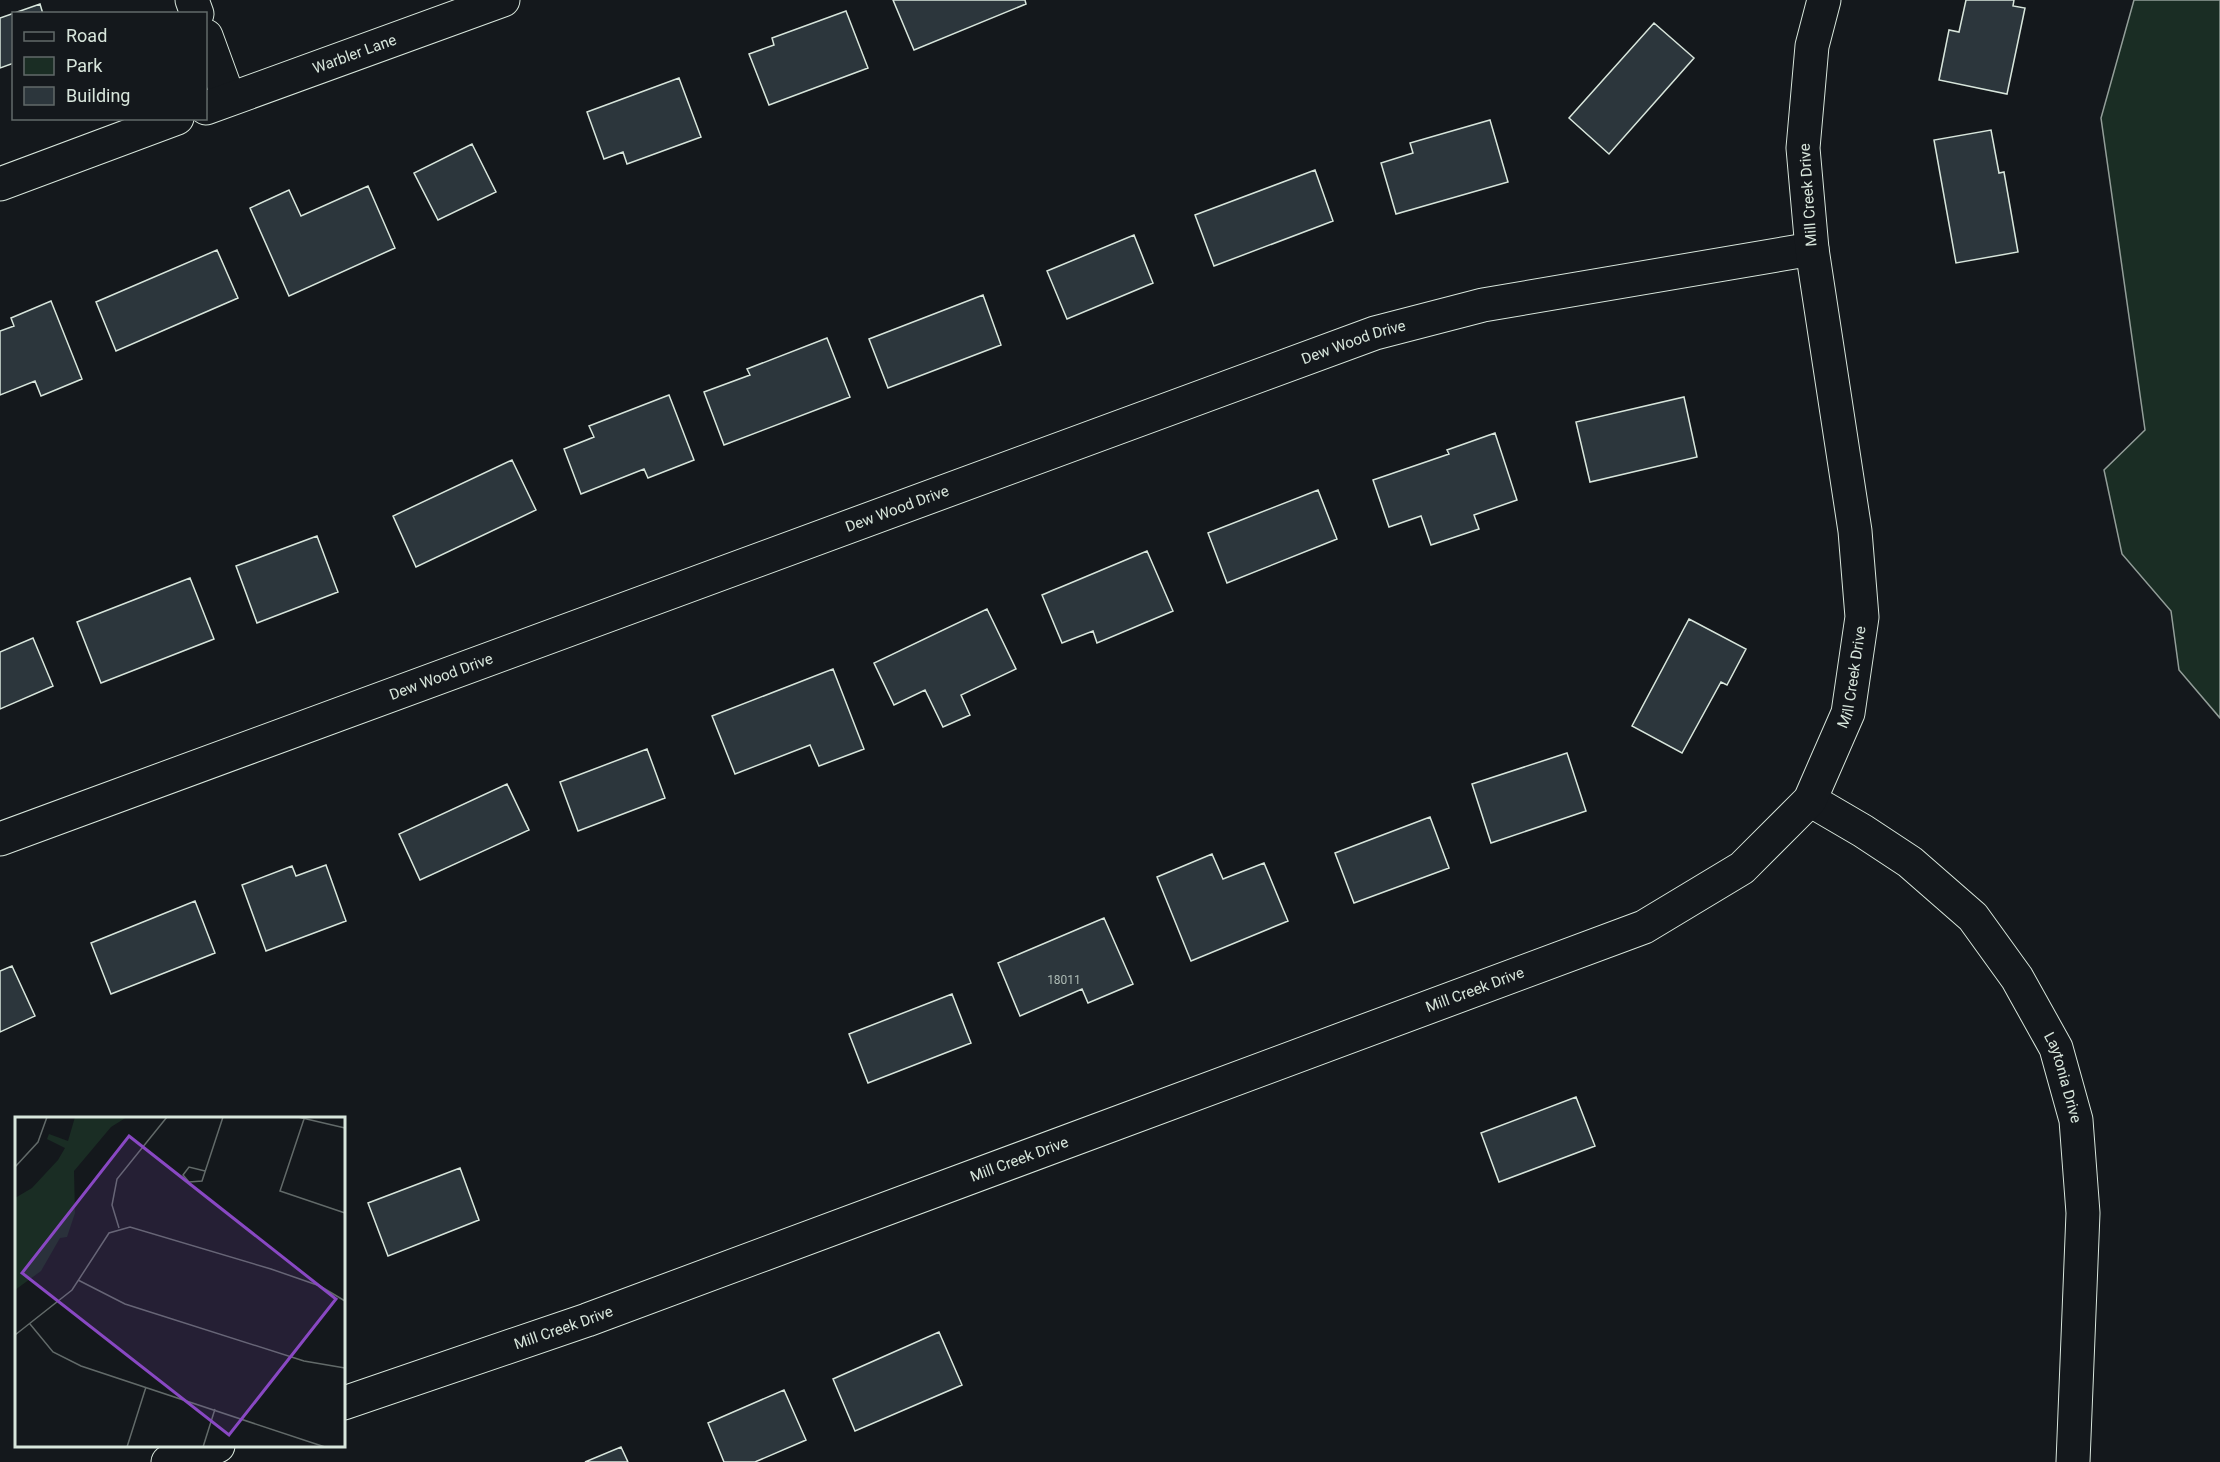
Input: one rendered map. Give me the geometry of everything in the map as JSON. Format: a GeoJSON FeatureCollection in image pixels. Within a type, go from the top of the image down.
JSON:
{"type":"FeatureCollection","features":[{"type":"Feature","properties":{"kind":"street","name":"Warbler Lane"},"geometry":{"type":"LineString","coordinates":[[217,104],[503,0]]}},
{"type":"Feature","properties":{"kind":"street","name":"Mill Creek Drive"},"geometry":{"type":"LineString","coordinates":[[345,1403],[587,1320],[1644,927],[1742,868],[1810,800],[1848,713],[1862,617],[1855,531],[1812,249],[1803,148],[1812,46],[1824,0]]}},
{"type":"Feature","properties":{"kind":"street"},"geometry":{"type":"LineString","coordinates":[[207,42],[217,104]]}},
{"type":"Feature","properties":{"kind":"street"},"geometry":{"type":"LineString","coordinates":[[0,184],[172,120]]}},
{"type":"Feature","properties":{"kind":"street","name":"Dew Wood Drive"},"geometry":{"type":"LineString","coordinates":[[0,839],[1375,333],[1483,305],[1812,249]]}},
{"type":"Feature","properties":{"kind":"street","name":"Laytonia Drive"},"geometry":{"type":"LineString","coordinates":[[1810,800],[1910,862],[1973,917],[2017,978],[2056,1048],[2076,1120],[2083,1213],[2073,1462]]}},
{"type":"Feature","properties":{"kind":"street"},"geometry":{"type":"LineString","coordinates":[[168,1462],[215,1447]]}},
{"type":"Feature","properties":{"kind":"green space"},"geometry":{"type":"Polygon","coordinates":[[[2134,0],[2220,0],[2220,718],[2179,670],[2171,611],[2122,554],[2104,470],[2145,430],[2101,118],[2134,0]]]}},
{"type":"Feature","properties":{"kind":"building"},"geometry":{"type":"Polygon","coordinates":[[[893,0],[1025,0],[1026,4],[914,50],[893,0]]]}},
{"type":"Feature","properties":{"kind":"building"},"geometry":{"type":"Polygon","coordinates":[[[1966,0],[2014,0],[2013,6],[2025,8],[2007,94],[1939,80],[1949,30],[1959,32],[1966,0]]]}},
{"type":"Feature","properties":{"kind":"building"},"geometry":{"type":"Polygon","coordinates":[[[40,4],[42,12],[17,12],[40,4]]]}},
{"type":"Feature","properties":{"kind":"building"},"geometry":{"type":"Polygon","coordinates":[[[846,11],[868,68],[769,105],[749,54],[774,45],[772,38],[846,11]]]}},
{"type":"Feature","properties":{"kind":"building"},"geometry":{"type":"Polygon","coordinates":[[[12,14],[12,64],[0,68],[0,18],[12,14]]]}},
{"type":"Feature","properties":{"kind":"building"},"geometry":{"type":"Polygon","coordinates":[[[1654,23],[1694,58],[1609,154],[1569,118],[1654,23]]]}},
{"type":"Feature","properties":{"kind":"building"},"geometry":{"type":"Polygon","coordinates":[[[679,78],[701,137],[627,164],[623,152],[604,159],[587,112],[679,78]]]}},
{"type":"Feature","properties":{"kind":"building"},"geometry":{"type":"Polygon","coordinates":[[[1490,120],[1508,182],[1396,214],[1381,163],[1413,153],[1410,143],[1490,120]]]}},
{"type":"Feature","properties":{"kind":"building"},"geometry":{"type":"Polygon","coordinates":[[[1991,130],[1999,173],[2004,172],[2018,252],[1956,263],[1934,140],[1991,130]]]}},
{"type":"Feature","properties":{"kind":"building"},"geometry":{"type":"Polygon","coordinates":[[[472,144],[496,192],[438,220],[414,173],[472,144]]]}},
{"type":"Feature","properties":{"kind":"building"},"geometry":{"type":"Polygon","coordinates":[[[1315,170],[1333,221],[1214,266],[1195,215],[1315,170]]]}},
{"type":"Feature","properties":{"kind":"building"},"geometry":{"type":"Polygon","coordinates":[[[368,186],[395,248],[289,296],[250,208],[289,190],[301,216],[368,186]]]}},
{"type":"Feature","properties":{"kind":"building"},"geometry":{"type":"Polygon","coordinates":[[[1134,235],[1153,283],[1067,319],[1047,271],[1134,235]]]}},
{"type":"Feature","properties":{"kind":"building"},"geometry":{"type":"Polygon","coordinates":[[[217,250],[238,298],[116,351],[96,302],[217,250]]]}},
{"type":"Feature","properties":{"kind":"building"},"geometry":{"type":"Polygon","coordinates":[[[983,295],[1001,345],[888,388],[869,339],[983,295]]]}},
{"type":"Feature","properties":{"kind":"building"},"geometry":{"type":"Polygon","coordinates":[[[51,301],[82,379],[41,396],[35,381],[0,395],[0,331],[14,326],[11,318],[51,301]]]}},
{"type":"Feature","properties":{"kind":"building"},"geometry":{"type":"Polygon","coordinates":[[[827,338],[850,397],[724,445],[704,392],[750,375],[747,369],[827,338]]]}},
{"type":"Feature","properties":{"kind":"building"},"geometry":{"type":"Polygon","coordinates":[[[669,395],[694,460],[648,478],[644,469],[581,494],[564,449],[594,437],[589,426],[669,395]]]}},
{"type":"Feature","properties":{"kind":"building"},"geometry":{"type":"Polygon","coordinates":[[[1684,397],[1697,457],[1590,482],[1576,422],[1684,397]]]}},
{"type":"Feature","properties":{"kind":"building"},"geometry":{"type":"Polygon","coordinates":[[[1495,433],[1517,500],[1474,515],[1479,529],[1431,545],[1421,516],[1389,527],[1373,480],[1449,454],[1447,450],[1495,433]]]}},
{"type":"Feature","properties":{"kind":"building"},"geometry":{"type":"Polygon","coordinates":[[[512,460],[536,510],[416,567],[393,516],[512,460]]]}},
{"type":"Feature","properties":{"kind":"building"},"geometry":{"type":"Polygon","coordinates":[[[1318,490],[1337,539],[1227,583],[1208,533],[1318,490]]]}},
{"type":"Feature","properties":{"kind":"building"},"geometry":{"type":"Polygon","coordinates":[[[317,536],[338,592],[257,623],[236,566],[317,536]]]}},
{"type":"Feature","properties":{"kind":"building"},"geometry":{"type":"Polygon","coordinates":[[[1147,551],[1173,611],[1097,643],[1093,631],[1062,643],[1042,595],[1147,551]]]}},
{"type":"Feature","properties":{"kind":"building"},"geometry":{"type":"Polygon","coordinates":[[[190,578],[214,639],[101,683],[77,622],[190,578]]]}},
{"type":"Feature","properties":{"kind":"building"},"geometry":{"type":"Polygon","coordinates":[[[987,609],[1016,669],[961,695],[970,715],[943,727],[925,690],[894,705],[874,663],[987,609]]]}},
{"type":"Feature","properties":{"kind":"building"},"geometry":{"type":"Polygon","coordinates":[[[1689,619],[1746,649],[1727,685],[1721,682],[1682,753],[1632,726],[1689,619]]]}},
{"type":"Feature","properties":{"kind":"building"},"geometry":{"type":"Polygon","coordinates":[[[33,638],[53,686],[0,709],[0,652],[33,638]]]}},
{"type":"Feature","properties":{"kind":"building"},"geometry":{"type":"Polygon","coordinates":[[[833,669],[864,749],[819,766],[810,745],[735,774],[712,716],[833,669]]]}},
{"type":"Feature","properties":{"kind":"building"},"geometry":{"type":"Polygon","coordinates":[[[647,749],[665,798],[578,831],[560,782],[647,749]]]}},
{"type":"Feature","properties":{"kind":"building"},"geometry":{"type":"Polygon","coordinates":[[[1567,753],[1586,811],[1491,843],[1472,784],[1567,753]]]}},
{"type":"Feature","properties":{"kind":"building"},"geometry":{"type":"Polygon","coordinates":[[[507,784],[529,830],[420,880],[399,834],[507,784]]]}},
{"type":"Feature","properties":{"kind":"building"},"geometry":{"type":"Polygon","coordinates":[[[1430,817],[1449,868],[1354,903],[1335,853],[1430,817]]]}},
{"type":"Feature","properties":{"kind":"building"},"geometry":{"type":"Polygon","coordinates":[[[1212,854],[1223,879],[1264,863],[1288,921],[1191,961],[1157,877],[1212,854]]]}},
{"type":"Feature","properties":{"kind":"building"},"geometry":{"type":"Polygon","coordinates":[[[326,865],[346,921],[266,951],[242,885],[292,866],[296,876],[326,865]]]}},
{"type":"Feature","properties":{"kind":"building"},"geometry":{"type":"Polygon","coordinates":[[[195,901],[215,953],[111,994],[91,943],[195,901]]]}},
{"type":"Feature","properties":{"kind":"building"},"geometry":{"type":"Polygon","coordinates":[[[1104,918],[1133,984],[1088,1003],[1082,989],[1020,1016],[998,963],[1104,918]]]}},
{"type":"Feature","properties":{"kind":"building"},"geometry":{"type":"Polygon","coordinates":[[[12,966],[35,1016],[0,1032],[0,971],[12,966]]]}},
{"type":"Feature","properties":{"kind":"building"},"geometry":{"type":"Polygon","coordinates":[[[952,994],[971,1043],[868,1083],[849,1034],[952,994]]]}},
{"type":"Feature","properties":{"kind":"building"},"geometry":{"type":"Polygon","coordinates":[[[1576,1097],[1595,1146],[1499,1182],[1481,1133],[1576,1097]]]}},
{"type":"Feature","properties":{"kind":"building"},"geometry":{"type":"Polygon","coordinates":[[[460,1168],[479,1220],[388,1256],[368,1203],[460,1168]]]}},
{"type":"Feature","properties":{"kind":"building"},"geometry":{"type":"Polygon","coordinates":[[[939,1332],[962,1385],[855,1431],[833,1379],[939,1332]]]}},
{"type":"Feature","properties":{"kind":"building"},"geometry":{"type":"Polygon","coordinates":[[[784,1390],[806,1440],[755,1462],[724,1462],[708,1423],[784,1390]]]}},
{"type":"Feature","properties":{"kind":"building"},"geometry":{"type":"Polygon","coordinates":[[[621,1447],[628,1462],[585,1462],[621,1447]]]}}]}
